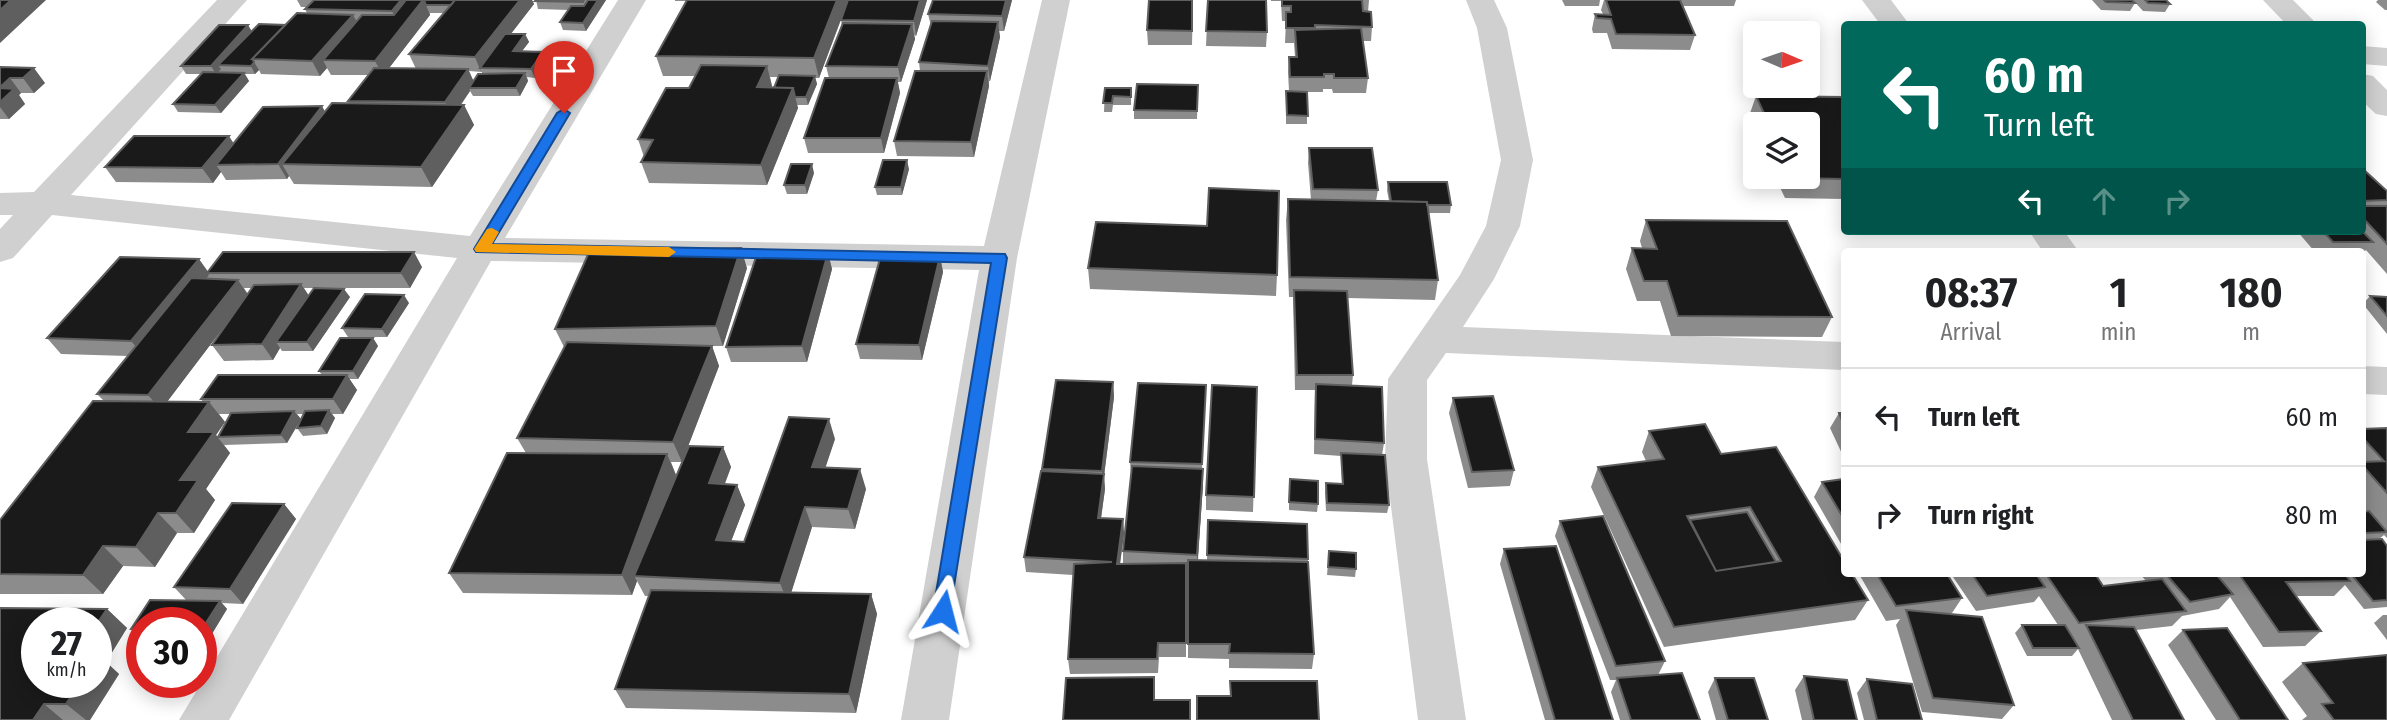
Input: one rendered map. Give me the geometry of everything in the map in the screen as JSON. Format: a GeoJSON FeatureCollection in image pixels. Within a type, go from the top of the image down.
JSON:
{"type":"FeatureCollection","features":[{"type":"Feature","properties":{"kind":"street"},"geometry":{"type":"LineString","coordinates":[[0,250],[233,0]]}},
{"type":"Feature","properties":{"kind":"street"},"geometry":{"type":"LineString","coordinates":[[203,720],[632,0]]}},
{"type":"Feature","properties":{"kind":"street"},"geometry":{"type":"LineString","coordinates":[[925,720],[999,258],[1056,0]]}},
{"type":"Feature","properties":{"kind":"street"},"geometry":{"type":"LineString","coordinates":[[1443,720],[1406,459],[1408,379],[1476,279],[1503,226],[1517,160],[1492,28],[1480,0]]}},
{"type":"Feature","properties":{"kind":"street"},"geometry":{"type":"LineString","coordinates":[[1876,0],[1892,21]]}},
{"type":"Feature","properties":{"kind":"street"},"geometry":{"type":"LineString","coordinates":[[2277,0],[2299,21]]}},
{"type":"Feature","properties":{"kind":"street"},"geometry":{"type":"LineString","coordinates":[[2366,55],[2387,57]]}},
{"type":"Feature","properties":{"kind":"street"},"geometry":{"type":"LineString","coordinates":[[2366,87],[2387,107]]}},
{"type":"Feature","properties":{"kind":"street"},"geometry":{"type":"LineString","coordinates":[[0,204],[44,203],[482,249],[999,258]]}},
{"type":"Feature","properties":{"kind":"street"},"geometry":{"type":"LineString","coordinates":[[1435,339],[1841,356]]}},
{"type":"Feature","properties":{"kind":"street"},"geometry":{"type":"LineString","coordinates":[[2366,380],[2387,381]]}},
{"type":"Feature","properties":{"kind":"building"},"geometry":{"type":"Polygon","coordinates":[[[0,0],[11,0],[0,10],[0,0]]]}},
{"type":"Feature","properties":{"kind":"building"},"geometry":{"type":"Polygon","coordinates":[[[314,0],[401,0],[392,11],[305,9],[314,0]]]}},
{"type":"Feature","properties":{"kind":"building"},"geometry":{"type":"Polygon","coordinates":[[[406,0],[423,0],[375,61],[323,60],[362,15],[394,15],[406,0]]]}},
{"type":"Feature","properties":{"kind":"building"},"geometry":{"type":"Polygon","coordinates":[[[424,0],[455,0],[451,5],[426,5],[424,0]]]}},
{"type":"Feature","properties":{"kind":"building"},"geometry":{"type":"Polygon","coordinates":[[[455,0],[520,0],[475,57],[409,54],[455,0]]]}},
{"type":"Feature","properties":{"kind":"building"},"geometry":{"type":"Polygon","coordinates":[[[536,0],[584,0],[583,2],[536,0]]]}},
{"type":"Feature","properties":{"kind":"building"},"geometry":{"type":"Polygon","coordinates":[[[588,0],[598,0],[583,23],[560,22],[571,6],[584,6],[588,0]]]}},
{"type":"Feature","properties":{"kind":"building"},"geometry":{"type":"Polygon","coordinates":[[[687,0],[837,0],[814,58],[656,56],[687,0]]]}},
{"type":"Feature","properties":{"kind":"building"},"geometry":{"type":"Polygon","coordinates":[[[848,0],[920,0],[914,21],[841,20],[848,0]]]}},
{"type":"Feature","properties":{"kind":"building"},"geometry":{"type":"Polygon","coordinates":[[[933,0],[1006,0],[1002,16],[928,14],[933,0]]]}},
{"type":"Feature","properties":{"kind":"building"},"geometry":{"type":"Polygon","coordinates":[[[1149,0],[1192,0],[1192,31],[1147,30],[1149,0]]]}},
{"type":"Feature","properties":{"kind":"building"},"geometry":{"type":"Polygon","coordinates":[[[1208,0],[1266,0],[1267,32],[1206,31],[1208,0]]]}},
{"type":"Feature","properties":{"kind":"building"},"geometry":{"type":"Polygon","coordinates":[[[1282,0],[1362,0],[1363,11],[1371,12],[1372,27],[1315,25],[1315,28],[1286,28],[1286,12],[1291,12],[1291,6],[1282,6],[1282,0]]]}},
{"type":"Feature","properties":{"kind":"building"},"geometry":{"type":"Polygon","coordinates":[[[1606,0],[1680,0],[1695,35],[1616,34],[1611,19],[1597,18],[1595,14],[1611,15],[1606,0]]]}},
{"type":"Feature","properties":{"kind":"building"},"geometry":{"type":"Polygon","coordinates":[[[2104,0],[2132,0],[2135,3],[2106,2],[2104,0]]]}},
{"type":"Feature","properties":{"kind":"building"},"geometry":{"type":"Polygon","coordinates":[[[2145,0],[2166,0],[2170,4],[2148,3],[2145,0]]]}},
{"type":"Feature","properties":{"kind":"building"},"geometry":{"type":"Polygon","coordinates":[[[297,13],[353,15],[312,61],[252,59],[297,13]]]}},
{"type":"Feature","properties":{"kind":"building"},"geometry":{"type":"Polygon","coordinates":[[[932,21],[998,22],[988,66],[919,62],[932,21]]]}},
{"type":"Feature","properties":{"kind":"building"},"geometry":{"type":"Polygon","coordinates":[[[843,23],[912,24],[898,67],[826,66],[843,23]]]}},
{"type":"Feature","properties":{"kind":"building"},"geometry":{"type":"Polygon","coordinates":[[[259,24],[285,25],[252,59],[254,62],[251,66],[218,65],[259,24]]]}},
{"type":"Feature","properties":{"kind":"building"},"geometry":{"type":"Polygon","coordinates":[[[219,25],[248,25],[211,66],[181,66],[219,25]]]}},
{"type":"Feature","properties":{"kind":"building"},"geometry":{"type":"Polygon","coordinates":[[[1361,28],[1368,78],[1334,78],[1334,74],[1324,74],[1324,77],[1290,77],[1289,57],[1297,57],[1295,30],[1361,28]]]}},
{"type":"Feature","properties":{"kind":"building"},"geometry":{"type":"Polygon","coordinates":[[[505,34],[525,34],[513,51],[543,52],[531,69],[480,68],[505,34]]]}},
{"type":"Feature","properties":{"kind":"building"},"geometry":{"type":"Polygon","coordinates":[[[701,65],[767,66],[757,87],[793,88],[761,165],[641,162],[653,140],[638,139],[666,88],[689,88],[701,65]]]}},
{"type":"Feature","properties":{"kind":"building"},"geometry":{"type":"Polygon","coordinates":[[[0,67],[34,68],[23,78],[10,78],[0,87],[0,67]]]}},
{"type":"Feature","properties":{"kind":"building"},"geometry":{"type":"Polygon","coordinates":[[[374,68],[468,69],[445,102],[348,101],[374,68]]]}},
{"type":"Feature","properties":{"kind":"building"},"geometry":{"type":"Polygon","coordinates":[[[915,71],[987,71],[971,142],[894,141],[915,71]]]}},
{"type":"Feature","properties":{"kind":"building"},"geometry":{"type":"Polygon","coordinates":[[[203,72],[244,73],[215,105],[173,104],[203,72]]]}},
{"type":"Feature","properties":{"kind":"building"},"geometry":{"type":"Polygon","coordinates":[[[525,73],[516,88],[469,88],[478,74],[525,73]]]}},
{"type":"Feature","properties":{"kind":"building"},"geometry":{"type":"Polygon","coordinates":[[[779,75],[815,76],[806,97],[795,97],[793,88],[774,88],[779,75]]]}},
{"type":"Feature","properties":{"kind":"building"},"geometry":{"type":"Polygon","coordinates":[[[825,78],[897,78],[881,138],[804,138],[825,78]]]}},
{"type":"Feature","properties":{"kind":"building"},"geometry":{"type":"Polygon","coordinates":[[[1137,84],[1198,85],[1197,111],[1134,110],[1137,84]]]}},
{"type":"Feature","properties":{"kind":"building"},"geometry":{"type":"Polygon","coordinates":[[[0,88],[14,89],[0,102],[0,88]]]}},
{"type":"Feature","properties":{"kind":"building"},"geometry":{"type":"Polygon","coordinates":[[[1105,88],[1131,88],[1131,97],[1113,96],[1112,103],[1103,103],[1105,88]]]}},
{"type":"Feature","properties":{"kind":"building"},"geometry":{"type":"Polygon","coordinates":[[[1286,91],[1307,92],[1308,116],[1287,115],[1286,91]]]}},
{"type":"Feature","properties":{"kind":"building"},"geometry":{"type":"Polygon","coordinates":[[[1841,97],[1841,179],[1820,179],[1820,112],[1763,112],[1757,98],[1841,97]]]}},
{"type":"Feature","properties":{"kind":"building"},"geometry":{"type":"Polygon","coordinates":[[[332,103],[464,105],[421,167],[282,164],[332,103]]]}},
{"type":"Feature","properties":{"kind":"building"},"geometry":{"type":"Polygon","coordinates":[[[322,106],[278,164],[216,165],[263,107],[322,106]]]}},
{"type":"Feature","properties":{"kind":"building"},"geometry":{"type":"Polygon","coordinates":[[[134,136],[229,136],[202,168],[105,167],[134,136]]]}},
{"type":"Feature","properties":{"kind":"building"},"geometry":{"type":"Polygon","coordinates":[[[1309,148],[1372,148],[1378,190],[1313,189],[1309,148]]]}},
{"type":"Feature","properties":{"kind":"building"},"geometry":{"type":"Polygon","coordinates":[[[883,160],[907,160],[901,187],[875,187],[883,160]]]}},
{"type":"Feature","properties":{"kind":"building"},"geometry":{"type":"Polygon","coordinates":[[[791,164],[812,164],[805,185],[784,185],[791,164]]]}},
{"type":"Feature","properties":{"kind":"building"},"geometry":{"type":"Polygon","coordinates":[[[2366,172],[2387,191],[2387,200],[2366,201],[2366,172]]]}},
{"type":"Feature","properties":{"kind":"building"},"geometry":{"type":"Polygon","coordinates":[[[1388,182],[1447,182],[1451,205],[1391,201],[1388,182]]]}},
{"type":"Feature","properties":{"kind":"building"},"geometry":{"type":"Polygon","coordinates":[[[1209,188],[1279,191],[1277,275],[1088,268],[1096,222],[1207,226],[1209,188]]]}},
{"type":"Feature","properties":{"kind":"building"},"geometry":{"type":"Polygon","coordinates":[[[1288,199],[1427,202],[1438,280],[1290,277],[1288,199]]]}},
{"type":"Feature","properties":{"kind":"building"},"geometry":{"type":"Polygon","coordinates":[[[2366,206],[2387,206],[2387,244],[2366,221],[2366,206]]]}},
{"type":"Feature","properties":{"kind":"building"},"geometry":{"type":"Polygon","coordinates":[[[1646,220],[1787,221],[1832,317],[1678,316],[1667,281],[1644,281],[1632,248],[1657,249],[1646,220]]]}},
{"type":"Feature","properties":{"kind":"building"},"geometry":{"type":"Polygon","coordinates":[[[2327,235],[2366,235],[2373,242],[2333,242],[2327,235]]]}},
{"type":"Feature","properties":{"kind":"building"},"geometry":{"type":"Polygon","coordinates":[[[741,248],[716,326],[555,329],[590,250],[741,248]]]}},
{"type":"Feature","properties":{"kind":"building"},"geometry":{"type":"Polygon","coordinates":[[[223,252],[414,252],[401,273],[207,273],[223,252]]]}},
{"type":"Feature","properties":{"kind":"building"},"geometry":{"type":"Polygon","coordinates":[[[828,253],[802,346],[726,347],[757,254],[828,253]]]}},
{"type":"Feature","properties":{"kind":"building"},"geometry":{"type":"Polygon","coordinates":[[[881,255],[940,256],[919,345],[856,344],[881,255]]]}},
{"type":"Feature","properties":{"kind":"building"},"geometry":{"type":"Polygon","coordinates":[[[120,257],[199,259],[131,341],[47,338],[120,257]]]}},
{"type":"Feature","properties":{"kind":"building"},"geometry":{"type":"Polygon","coordinates":[[[191,278],[238,280],[148,395],[97,394],[191,278]]]}},
{"type":"Feature","properties":{"kind":"building"},"geometry":{"type":"Polygon","coordinates":[[[301,284],[262,344],[212,345],[254,285],[301,284]]]}},
{"type":"Feature","properties":{"kind":"building"},"geometry":{"type":"Polygon","coordinates":[[[314,288],[344,289],[307,342],[276,342],[314,288]]]}},
{"type":"Feature","properties":{"kind":"building"},"geometry":{"type":"Polygon","coordinates":[[[1294,290],[1347,291],[1353,375],[1297,375],[1294,290]]]}},
{"type":"Feature","properties":{"kind":"building"},"geometry":{"type":"Polygon","coordinates":[[[365,294],[404,295],[382,329],[342,328],[365,294]]]}},
{"type":"Feature","properties":{"kind":"building"},"geometry":{"type":"Polygon","coordinates":[[[2370,296],[2387,297],[2387,316],[2370,296]]]}},
{"type":"Feature","properties":{"kind":"building"},"geometry":{"type":"Polygon","coordinates":[[[340,338],[373,338],[353,371],[319,371],[340,338]]]}},
{"type":"Feature","properties":{"kind":"building"},"geometry":{"type":"Polygon","coordinates":[[[567,342],[712,346],[673,442],[517,438],[567,342]]]}},
{"type":"Feature","properties":{"kind":"building"},"geometry":{"type":"Polygon","coordinates":[[[218,375],[347,375],[333,399],[201,399],[218,375]]]}},
{"type":"Feature","properties":{"kind":"building"},"geometry":{"type":"Polygon","coordinates":[[[1056,380],[1113,382],[1102,471],[1042,469],[1056,380]]]}},
{"type":"Feature","properties":{"kind":"building"},"geometry":{"type":"Polygon","coordinates":[[[1138,383],[1206,385],[1202,464],[1130,462],[1138,383]]]}},
{"type":"Feature","properties":{"kind":"building"},"geometry":{"type":"Polygon","coordinates":[[[1316,384],[1382,387],[1384,443],[1315,439],[1316,384]]]}},
{"type":"Feature","properties":{"kind":"building"},"geometry":{"type":"Polygon","coordinates":[[[1212,385],[1257,387],[1254,497],[1206,495],[1212,385]]]}},
{"type":"Feature","properties":{"kind":"building"},"geometry":{"type":"Polygon","coordinates":[[[1493,396],[1514,470],[1472,472],[1453,398],[1493,396]]]}},
{"type":"Feature","properties":{"kind":"building"},"geometry":{"type":"Polygon","coordinates":[[[93,401],[209,402],[188,432],[214,432],[180,480],[198,480],[176,513],[158,513],[136,547],[103,546],[83,575],[0,574],[0,520],[93,401]]]}},
{"type":"Feature","properties":{"kind":"building"},"geometry":{"type":"Polygon","coordinates":[[[329,410],[321,426],[297,428],[305,411],[329,410]]]}},
{"type":"Feature","properties":{"kind":"building"},"geometry":{"type":"Polygon","coordinates":[[[294,411],[281,435],[218,437],[231,413],[294,411]]]}},
{"type":"Feature","properties":{"kind":"building"},"geometry":{"type":"Polygon","coordinates":[[[789,417],[829,419],[812,467],[860,469],[848,509],[805,507],[780,583],[634,576],[689,446],[723,447],[709,483],[737,485],[716,540],[744,542],[789,417]]]}},
{"type":"Feature","properties":{"kind":"building"},"geometry":{"type":"Polygon","coordinates":[[[1705,424],[1721,454],[1776,447],[1841,556],[1841,577],[1854,577],[1868,600],[1674,627],[1598,467],[1664,459],[1649,431],[1705,424]],[[1750,507],[1687,516],[1716,571],[1781,561],[1750,507]]]}},
{"type":"Feature","properties":{"kind":"building"},"geometry":{"type":"Polygon","coordinates":[[[2387,428],[2387,493],[2366,469],[2366,462],[2384,461],[2366,441],[2366,429],[2387,428]]]}},
{"type":"Feature","properties":{"kind":"building"},"geometry":{"type":"Polygon","coordinates":[[[507,453],[667,454],[622,575],[449,573],[507,453]]]}},
{"type":"Feature","properties":{"kind":"building"},"geometry":{"type":"Polygon","coordinates":[[[1341,453],[1385,455],[1389,505],[1327,503],[1326,483],[1343,484],[1341,453]]]}},
{"type":"Feature","properties":{"kind":"building"},"geometry":{"type":"Polygon","coordinates":[[[1132,466],[1203,469],[1197,555],[1123,551],[1132,466]]]}},
{"type":"Feature","properties":{"kind":"building"},"geometry":{"type":"Polygon","coordinates":[[[1041,471],[1104,474],[1098,518],[1123,519],[1117,564],[1186,563],[1186,643],[1158,643],[1157,659],[1068,659],[1074,564],[1112,562],[1024,557],[1041,471]]]}},
{"type":"Feature","properties":{"kind":"building"},"geometry":{"type":"Polygon","coordinates":[[[1290,479],[1318,481],[1318,504],[1289,502],[1290,479]]]}},
{"type":"Feature","properties":{"kind":"building"},"geometry":{"type":"Polygon","coordinates":[[[1841,479],[1841,514],[1822,482],[1841,479]]]}},
{"type":"Feature","properties":{"kind":"building"},"geometry":{"type":"Polygon","coordinates":[[[232,503],[284,504],[230,589],[174,587],[232,503]]]}},
{"type":"Feature","properties":{"kind":"building"},"geometry":{"type":"Polygon","coordinates":[[[2366,511],[2369,511],[2387,532],[2366,533],[2366,511]]]}},
{"type":"Feature","properties":{"kind":"building"},"geometry":{"type":"Polygon","coordinates":[[[1747,512],[1776,562],[1716,571],[1690,520],[1747,512]]]}},
{"type":"Feature","properties":{"kind":"building"},"geometry":{"type":"Polygon","coordinates":[[[1603,516],[1665,661],[1616,666],[1560,521],[1603,516]]]}},
{"type":"Feature","properties":{"kind":"building"},"geometry":{"type":"Polygon","coordinates":[[[1208,520],[1307,524],[1308,559],[1207,555],[1208,520]]]}},
{"type":"Feature","properties":{"kind":"building"},"geometry":{"type":"Polygon","coordinates":[[[2382,539],[2387,546],[2387,600],[2373,601],[2353,577],[2366,577],[2366,540],[2382,539]]]}},
{"type":"Feature","properties":{"kind":"building"},"geometry":{"type":"Polygon","coordinates":[[[1556,546],[1613,720],[1555,720],[1504,549],[1556,546]]]}},
{"type":"Feature","properties":{"kind":"building"},"geometry":{"type":"Polygon","coordinates":[[[1329,551],[1356,553],[1356,569],[1328,567],[1329,551]]]}},
{"type":"Feature","properties":{"kind":"building"},"geometry":{"type":"Polygon","coordinates":[[[1188,560],[1308,562],[1314,654],[1229,653],[1230,644],[1188,644],[1188,560]]]}},
{"type":"Feature","properties":{"kind":"building"},"geometry":{"type":"Polygon","coordinates":[[[1879,577],[1949,577],[1962,598],[1896,606],[1879,577]]]}},
{"type":"Feature","properties":{"kind":"building"},"geometry":{"type":"Polygon","coordinates":[[[1974,577],[2038,577],[2045,587],[1987,596],[1974,577]]]}},
{"type":"Feature","properties":{"kind":"building"},"geometry":{"type":"Polygon","coordinates":[[[2048,577],[2097,577],[2103,586],[2162,579],[2186,611],[2079,623],[2048,577]]]}},
{"type":"Feature","properties":{"kind":"building"},"geometry":{"type":"Polygon","coordinates":[[[2169,577],[2219,577],[2233,594],[2190,602],[2169,577]]]}},
{"type":"Feature","properties":{"kind":"building"},"geometry":{"type":"Polygon","coordinates":[[[2241,577],[2347,577],[2350,581],[2286,582],[2321,631],[2279,632],[2241,577]]]}},
{"type":"Feature","properties":{"kind":"building"},"geometry":{"type":"Polygon","coordinates":[[[651,590],[871,594],[849,694],[615,689],[651,590]]]}},
{"type":"Feature","properties":{"kind":"building"},"geometry":{"type":"Polygon","coordinates":[[[150,600],[220,601],[216,607],[145,607],[150,600]]]}},
{"type":"Feature","properties":{"kind":"building"},"geometry":{"type":"Polygon","coordinates":[[[0,608],[21,608],[21,698],[70,698],[66,704],[44,704],[33,720],[0,720],[0,608]]]}},
{"type":"Feature","properties":{"kind":"building"},"geometry":{"type":"Polygon","coordinates":[[[1906,610],[1982,617],[2014,705],[1933,698],[1906,610]]]}},
{"type":"Feature","properties":{"kind":"building"},"geometry":{"type":"Polygon","coordinates":[[[2022,625],[2065,625],[2079,648],[2033,648],[2022,625]]]}},
{"type":"Feature","properties":{"kind":"building"},"geometry":{"type":"Polygon","coordinates":[[[2086,625],[2134,627],[2184,720],[2133,720],[2086,625]]]}},
{"type":"Feature","properties":{"kind":"building"},"geometry":{"type":"Polygon","coordinates":[[[2227,628],[2288,720],[2240,720],[2183,630],[2227,628]]]}},
{"type":"Feature","properties":{"kind":"building"},"geometry":{"type":"Polygon","coordinates":[[[2387,655],[2387,720],[2334,720],[2322,704],[2333,703],[2303,663],[2387,655]]]}},
{"type":"Feature","properties":{"kind":"building"},"geometry":{"type":"Polygon","coordinates":[[[1682,673],[1700,720],[1631,720],[1617,678],[1682,673]]]}},
{"type":"Feature","properties":{"kind":"building"},"geometry":{"type":"Polygon","coordinates":[[[1804,676],[1847,680],[1857,720],[1814,720],[1804,676]]]}},
{"type":"Feature","properties":{"kind":"building"},"geometry":{"type":"Polygon","coordinates":[[[1154,677],[1154,700],[1190,700],[1190,720],[1063,720],[1066,678],[1154,677]]]}},
{"type":"Feature","properties":{"kind":"building"},"geometry":{"type":"Polygon","coordinates":[[[1715,678],[1754,678],[1768,720],[1728,720],[1715,678]]]}},
{"type":"Feature","properties":{"kind":"building"},"geometry":{"type":"Polygon","coordinates":[[[1867,679],[1912,684],[1922,720],[1877,720],[1867,679]]]}},
{"type":"Feature","properties":{"kind":"building"},"geometry":{"type":"Polygon","coordinates":[[[1230,681],[1317,681],[1319,720],[1197,720],[1197,696],[1231,696],[1230,681]]]}},
{"type":"Feature","properties":{"kind":"slow traffic"},"geometry":{"type":"LineString","coordinates":[[492,232],[482,249],[669,252]]}},
{"type":"Feature","properties":{"kind":"route"},"geometry":{"type":"LineString","coordinates":[[564,113],[482,249],[999,258],[943,611]]}}]}
